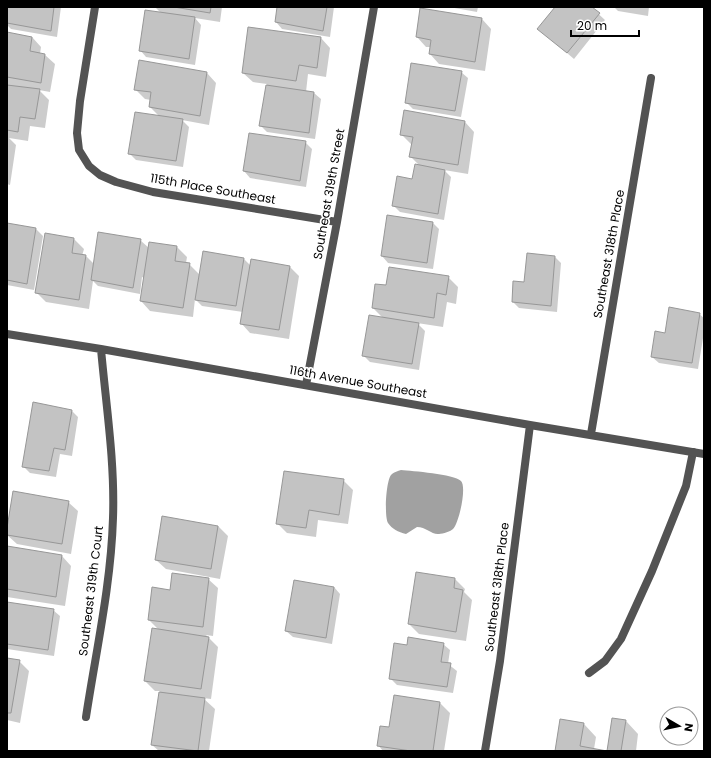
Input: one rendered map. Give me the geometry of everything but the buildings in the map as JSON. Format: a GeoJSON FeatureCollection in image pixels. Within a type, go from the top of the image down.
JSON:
{"type":"FeatureCollection","features":[{"type":"Feature","properties":{"kind":"street","name":"115th Place Southeast"},"geometry":{"type":"LineString","coordinates":[[95,7],[80,101],[77,133],[79,150],[89,166],[100,175],[108,179],[171,196],[337,222]]}},
{"type":"Feature","properties":{"kind":"street","name":"Southeast 319th Street"},"geometry":{"type":"LineString","coordinates":[[306,385],[337,222],[374,7]]}},
{"type":"Feature","properties":{"kind":"street","name":"Southeast 318th Place"},"geometry":{"type":"LineString","coordinates":[[591,434],[651,78]]}},
{"type":"Feature","properties":{"kind":"street","name":"116th Avenue Southeast"},"geometry":{"type":"LineString","coordinates":[[7,334],[704,454]]}},
{"type":"Feature","properties":{"kind":"street","name":"Southeast 319th Court"},"geometry":{"type":"LineString","coordinates":[[86,717],[108,573],[113,519],[113,477],[101,349]]}},
{"type":"Feature","properties":{"kind":"street","name":"Southeast 318th Place"},"geometry":{"type":"LineString","coordinates":[[485,751],[500,661],[530,425]]}},
{"type":"Feature","properties":{"kind":"street"},"geometry":{"type":"LineString","coordinates":[[589,673],[605,661],[621,639],[652,571],[686,486],[693,452]]}},
{"type":"Feature","properties":{"kind":"shaded area"},"geometry":{"type":"Polygon","coordinates":[[[401,470],[450,476],[461,481],[463,485],[462,505],[458,520],[451,531],[436,534],[417,527],[406,534],[396,530],[388,523],[386,513],[386,497],[388,482],[392,474],[401,470]]]}}]}
